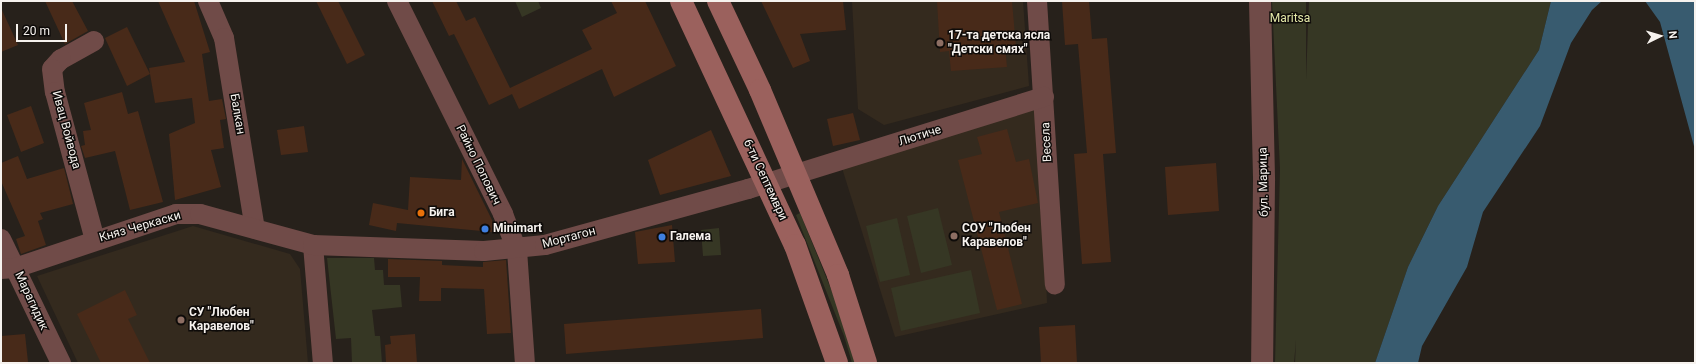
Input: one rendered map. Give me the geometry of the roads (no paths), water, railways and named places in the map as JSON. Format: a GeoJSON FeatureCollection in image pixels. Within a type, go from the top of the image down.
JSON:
{"type":"FeatureCollection","features":[{"type":"Feature","properties":{"kind":"main road","name":"6-ти Септември"},"geometry":{"type":"LineString","coordinates":[[681,1],[795,245],[837,363]]}},
{"type":"Feature","properties":{"kind":"main road"},"geometry":{"type":"LineString","coordinates":[[718,1],[760,90],[794,174],[838,275],[866,363]]}},
{"type":"Feature","properties":{"kind":"street","name":"Балкан"},"geometry":{"type":"LineString","coordinates":[[208,1],[224,38],[255,229]]}},
{"type":"Feature","properties":{"kind":"street","name":"Райно Попович"},"geometry":{"type":"LineString","coordinates":[[397,1],[503,214],[517,250],[525,363]]}},
{"type":"Feature","properties":{"kind":"street","name":"Весела"},"geometry":{"type":"LineString","coordinates":[[1037,1],[1044,97],[1054,284]]}},
{"type":"Feature","properties":{"kind":"street","name":"бул. Марица"},"geometry":{"type":"LineString","coordinates":[[1260,1],[1264,196],[1262,363]]}},
{"type":"Feature","properties":{"kind":"street","name":"Ивац Войвода"},"geometry":{"type":"LineString","coordinates":[[94,41],[61,59],[52,69],[55,92],[95,240]]}},
{"type":"Feature","properties":{"kind":"street","name":"Лютиче"},"geometry":{"type":"LineString","coordinates":[[794,174],[1044,97]]}},
{"type":"Feature","properties":{"kind":"street","name":"Мортагон"},"geometry":{"type":"LineString","coordinates":[[313,245],[484,251],[517,250],[550,244],[767,183],[794,174]]}},
{"type":"Feature","properties":{"kind":"street","name":"Княз Черкаски"},"geometry":{"type":"LineString","coordinates":[[8,268],[176,214],[200,214],[313,245]]}},
{"type":"Feature","properties":{"kind":"street","name":"Марагидик"},"geometry":{"type":"LineString","coordinates":[[1,238],[8,268],[61,363]]}},
{"type":"Feature","properties":{"kind":"street"},"geometry":{"type":"LineString","coordinates":[[313,245],[323,363]]}},
{"type":"Feature","properties":{"kind":"water"},"geometry":{"type":"Polygon","coordinates":[[[1551,1],[1602,1],[1592,10],[1571,43],[1540,126],[1483,212],[1467,267],[1422,346],[1418,363],[1375,363],[1408,267],[1438,206],[1539,50],[1551,1]]]}},
{"type":"Feature","properties":{"kind":"water"},"geometry":{"type":"Polygon","coordinates":[[[1645,1],[1695,1],[1695,150],[1660,22],[1645,1]]]}},
{"type":"Feature","properties":{"kind":"place","name":"17-та детска ясла \"Детски смях\""},"geometry":{"type":"Point","coordinates":[940,43]}},
{"type":"Feature","properties":{"kind":"place","name":"Бига"},"geometry":{"type":"Point","coordinates":[421,213]}},
{"type":"Feature","properties":{"kind":"place","name":"Minimart"},"geometry":{"type":"Point","coordinates":[485,229]}},
{"type":"Feature","properties":{"kind":"place","name":"СОУ \"Любен Каравелов\""},"geometry":{"type":"Point","coordinates":[954,236]}},
{"type":"Feature","properties":{"kind":"place","name":"Галема"},"geometry":{"type":"Point","coordinates":[662,237]}},
{"type":"Feature","properties":{"kind":"place","name":"СУ \"Любен Каравелов\""},"geometry":{"type":"Point","coordinates":[181,320]}},
{"type":"Feature","properties":{"kind":"park label","name":"Maritsa"},"geometry":{"type":"Point","coordinates":[1290,19]}}]}
